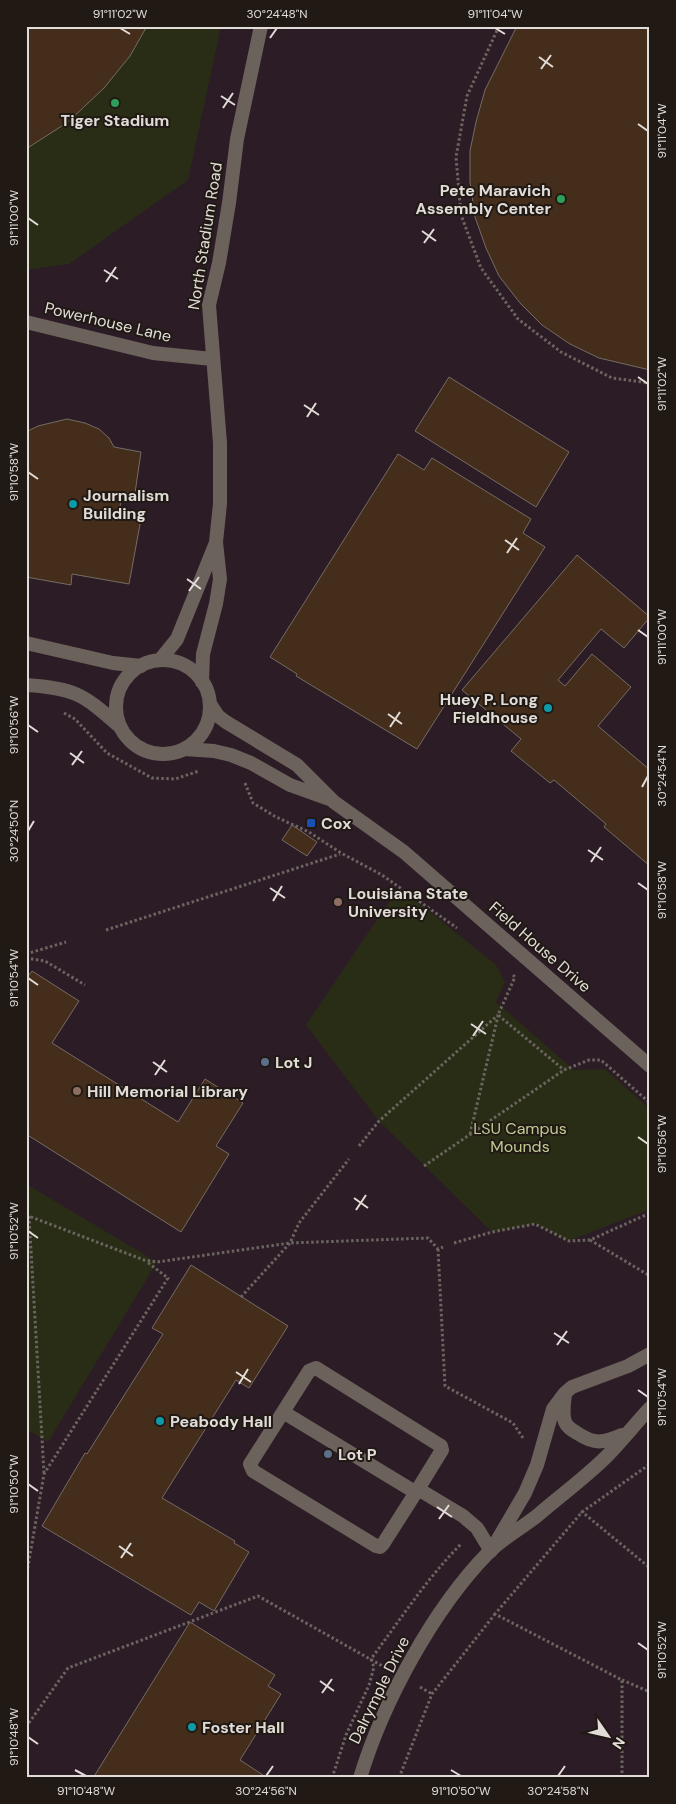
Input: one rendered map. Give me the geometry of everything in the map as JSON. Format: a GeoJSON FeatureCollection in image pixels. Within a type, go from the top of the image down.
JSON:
{"type":"FeatureCollection","features":[{"type":"Feature","properties":{"kind":"street","name":"North Stadium Road"},"geometry":{"type":"LineString","coordinates":[[202,682],[203,654],[216,604],[220,579],[216,542],[220,504],[220,443],[209,306],[228,212],[237,139],[261,26]]}},
{"type":"Feature","properties":{"kind":"street","name":"Powerhouse Lane"},"geometry":{"type":"LineString","coordinates":[[26,322],[153,353],[212,359]]}},
{"type":"Feature","properties":{"kind":"street","name":"North Stadium Road"},"geometry":{"type":"LineString","coordinates":[[160,660],[177,639],[216,542]]}},
{"type":"Feature","properties":{"kind":"street"},"geometry":{"type":"LineString","coordinates":[[26,643],[113,663],[141,666]]}},
{"type":"Feature","properties":{"kind":"street"},"geometry":{"type":"LineString","coordinates":[[26,685],[53,687],[71,691],[97,706],[118,725],[125,737],[136,748],[160,755],[188,748],[201,736],[209,716],[210,704],[208,695],[196,674],[186,666],[178,662],[154,661],[133,670],[125,678],[115,705],[118,725]]}},
{"type":"Feature","properties":{"kind":"street","name":"Field House Drive"},"geometry":{"type":"LineString","coordinates":[[210,704],[218,716],[296,765],[334,802],[404,852],[650,1066]]}},
{"type":"Feature","properties":{"kind":"street","name":"Field House Drive"},"geometry":{"type":"LineString","coordinates":[[184,749],[214,751],[231,755],[252,763],[290,784],[334,802]]}},
{"type":"Feature","properties":{"kind":"street","name":"Dalrymple Drive"},"geometry":{"type":"LineString","coordinates":[[491,1551],[525,1493],[539,1460],[553,1409],[565,1393],[572,1387],[628,1366],[650,1354]]}},
{"type":"Feature","properties":{"kind":"street"},"geometry":{"type":"LineString","coordinates":[[316,1368],[441,1446],[442,1450],[380,1547],[251,1468],[250,1464],[283,1412],[309,1370],[316,1368]]}},
{"type":"Feature","properties":{"kind":"street","name":"Dalrymple Drive"},"geometry":{"type":"LineString","coordinates":[[565,1393],[563,1412],[565,1422],[577,1434],[597,1442],[607,1442],[627,1434]]}},
{"type":"Feature","properties":{"kind":"street","name":"Dalrymple Drive"},"geometry":{"type":"LineString","coordinates":[[360,1778],[366,1757],[408,1663],[474,1568],[491,1551],[523,1528],[606,1457],[650,1408]]}},
{"type":"Feature","properties":{"kind":"street"},"geometry":{"type":"LineString","coordinates":[[283,1412],[462,1516],[477,1528],[491,1551]]}},
{"type":"Feature","properties":{"kind":"path"},"geometry":{"type":"LineString","coordinates":[[499,26],[467,96],[456,157],[461,215],[481,268],[518,319],[561,352],[612,378],[650,383]]}},
{"type":"Feature","properties":{"kind":"path"},"geometry":{"type":"LineString","coordinates":[[57,710],[75,719],[107,753],[152,778],[176,778],[201,770]]}},
{"type":"Feature","properties":{"kind":"path"},"geometry":{"type":"LineString","coordinates":[[242,775],[253,803],[309,832],[341,853],[399,886],[462,932]]}},
{"type":"Feature","properties":{"kind":"path"},"geometry":{"type":"LineString","coordinates":[[106,930],[341,853]]}},
{"type":"Feature","properties":{"kind":"path"},"geometry":{"type":"LineString","coordinates":[[26,954],[66,942]]}},
{"type":"Feature","properties":{"kind":"path"},"geometry":{"type":"LineString","coordinates":[[26,958],[44,961],[85,985]]}},
{"type":"Feature","properties":{"kind":"path"},"geometry":{"type":"LineString","coordinates":[[470,1135],[498,1015],[515,977],[510,971]]}},
{"type":"Feature","properties":{"kind":"path"},"geometry":{"type":"LineString","coordinates":[[498,1015],[564,1070]]}},
{"type":"Feature","properties":{"kind":"path"},"geometry":{"type":"LineString","coordinates":[[359,1146],[379,1121],[498,1015]]}},
{"type":"Feature","properties":{"kind":"path"},"geometry":{"type":"LineString","coordinates":[[424,1166],[564,1070],[589,1060],[602,1060],[650,1103]]}},
{"type":"Feature","properties":{"kind":"path"},"geometry":{"type":"LineString","coordinates":[[241,1296],[290,1243],[299,1223],[349,1159]]}},
{"type":"Feature","properties":{"kind":"path"},"geometry":{"type":"LineString","coordinates":[[454,1243],[492,1232],[535,1224],[569,1241],[590,1240],[650,1213]]}},
{"type":"Feature","properties":{"kind":"path"},"geometry":{"type":"LineString","coordinates":[[26,1578],[44,1474],[28,1216],[144,1260],[157,1262],[290,1243],[428,1238],[438,1249],[445,1386],[513,1423],[539,1460]]}},
{"type":"Feature","properties":{"kind":"path"},"geometry":{"type":"LineString","coordinates":[[590,1240],[650,1276]]}},
{"type":"Feature","properties":{"kind":"path"},"geometry":{"type":"LineString","coordinates":[[438,1249],[443,1247]]}},
{"type":"Feature","properties":{"kind":"path"},"geometry":{"type":"LineString","coordinates":[[44,1474],[168,1278],[144,1260]]}},
{"type":"Feature","properties":{"kind":"path"},"geometry":{"type":"LineString","coordinates":[[399,1778],[432,1694],[495,1614],[582,1512],[650,1464]]}},
{"type":"Feature","properties":{"kind":"path"},"geometry":{"type":"LineString","coordinates":[[568,1489],[582,1512],[650,1568]]}},
{"type":"Feature","properties":{"kind":"path"},"geometry":{"type":"LineString","coordinates":[[26,1727],[68,1668],[258,1596],[432,1694]]}},
{"type":"Feature","properties":{"kind":"path"},"geometry":{"type":"LineString","coordinates":[[495,1614],[622,1680],[650,1692]]}},
{"type":"Feature","properties":{"kind":"path"},"geometry":{"type":"LineString","coordinates":[[622,1680],[622,1778]]}},
{"type":"Feature","properties":{"kind":"shaded area","name":"Louisiana State University"},"geometry":{"type":"Polygon","coordinates":[[[26,26],[650,26],[650,1778],[26,1778],[26,26]]]}},
{"type":"Feature","properties":{"kind":"green space","name":"Tiger Stadium"},"geometry":{"type":"Polygon","coordinates":[[[26,26],[221,26],[188,180],[69,264],[26,270],[26,26]]]}},
{"type":"Feature","properties":{"kind":"green space","name":"LSU Campus Mounds"},"geometry":{"type":"Polygon","coordinates":[[[399,887],[496,965],[505,982],[496,1002],[574,1070],[605,1069],[650,1109],[650,1209],[569,1241],[535,1224],[492,1232],[379,1121],[306,1025],[399,887]]]}},
{"type":"Feature","properties":{"kind":"green space"},"geometry":{"type":"Polygon","coordinates":[[[26,1184],[157,1262],[48,1442],[26,1429],[26,1184]]]}},
{"type":"Feature","properties":{"kind":"building"},"geometry":{"type":"Polygon","coordinates":[[[26,26],[147,26],[130,56],[104,88],[68,122],[26,149],[26,26]]]}},
{"type":"Feature","properties":{"kind":"building","name":"Pete Maravich Assembly Center"},"geometry":{"type":"Polygon","coordinates":[[[517,26],[650,26],[650,370],[599,358],[570,344],[542,325],[520,303],[499,276],[486,248],[475,217],[470,182],[470,151],[485,90],[517,26]]]}},
{"type":"Feature","properties":{"kind":"building"},"geometry":{"type":"Polygon","coordinates":[[[449,377],[569,452],[536,507],[415,431],[449,377]]]}},
{"type":"Feature","properties":{"kind":"building","name":"Journalism Building"},"geometry":{"type":"Polygon","coordinates":[[[67,419],[85,423],[99,429],[109,438],[114,447],[141,452],[135,493],[123,493],[118,515],[141,519],[129,584],[72,574],[71,585],[26,577],[26,432],[38,426],[67,419]]]}},
{"type":"Feature","properties":{"kind":"building"},"geometry":{"type":"Polygon","coordinates":[[[398,454],[424,470],[432,458],[531,519],[523,533],[545,547],[417,749],[296,676],[297,674],[270,657],[398,454]]]}},
{"type":"Feature","properties":{"kind":"building","name":"Huey P. Long Fieldhouse"},"geometry":{"type":"Polygon","coordinates":[[[577,555],[650,617],[624,648],[601,629],[558,680],[565,686],[592,654],[631,687],[598,726],[650,770],[650,866],[604,827],[606,824],[554,780],[550,783],[511,751],[521,739],[462,690],[577,555]]]}},
{"type":"Feature","properties":{"kind":"building"},"geometry":{"type":"Polygon","coordinates":[[[292,825],[317,842],[307,856],[282,840],[292,825]]]}},
{"type":"Feature","properties":{"kind":"building","name":"Hill Memorial Library"},"geometry":{"type":"Polygon","coordinates":[[[32,971],[79,1001],[52,1043],[178,1122],[205,1079],[243,1103],[216,1146],[229,1154],[181,1232],[26,1134],[26,979],[32,971]]]}},
{"type":"Feature","properties":{"kind":"building","name":"Peabody Hall"},"geometry":{"type":"Polygon","coordinates":[[[191,1265],[288,1326],[249,1388],[236,1380],[162,1498],[235,1541],[234,1543],[249,1552],[214,1611],[199,1602],[191,1615],[42,1526],[85,1453],[87,1454],[163,1334],[152,1328],[191,1265]]]}},
{"type":"Feature","properties":{"kind":"building","name":"Foster Hall"},"geometry":{"type":"Polygon","coordinates":[[[190,1622],[275,1675],[268,1686],[281,1694],[240,1760],[266,1777],[93,1778],[190,1622]]]}},
{"type":"Feature","properties":{"kind":"place","name":"Tiger Stadium"},"geometry":{"type":"Point","coordinates":[115,103]}},
{"type":"Feature","properties":{"kind":"place","name":"Pete Maravich Assembly Center"},"geometry":{"type":"Point","coordinates":[561,199]}},
{"type":"Feature","properties":{"kind":"place","name":"Journalism Building"},"geometry":{"type":"Point","coordinates":[73,504]}},
{"type":"Feature","properties":{"kind":"place","name":"Huey P. Long Fieldhouse"},"geometry":{"type":"Point","coordinates":[548,708]}},
{"type":"Feature","properties":{"kind":"place","name":"Cox"},"geometry":{"type":"Point","coordinates":[311,823]}},
{"type":"Feature","properties":{"kind":"place","name":"Louisiana State University"},"geometry":{"type":"Point","coordinates":[338,902]}},
{"type":"Feature","properties":{"kind":"place","name":"Lot J"},"geometry":{"type":"Point","coordinates":[265,1062]}},
{"type":"Feature","properties":{"kind":"place","name":"Hill Memorial Library"},"geometry":{"type":"Point","coordinates":[77,1091]}},
{"type":"Feature","properties":{"kind":"place","name":"Peabody Hall"},"geometry":{"type":"Point","coordinates":[160,1421]}},
{"type":"Feature","properties":{"kind":"place","name":"Lot P"},"geometry":{"type":"Point","coordinates":[328,1454]}},
{"type":"Feature","properties":{"kind":"place","name":"Foster Hall"},"geometry":{"type":"Point","coordinates":[192,1727]}}]}
